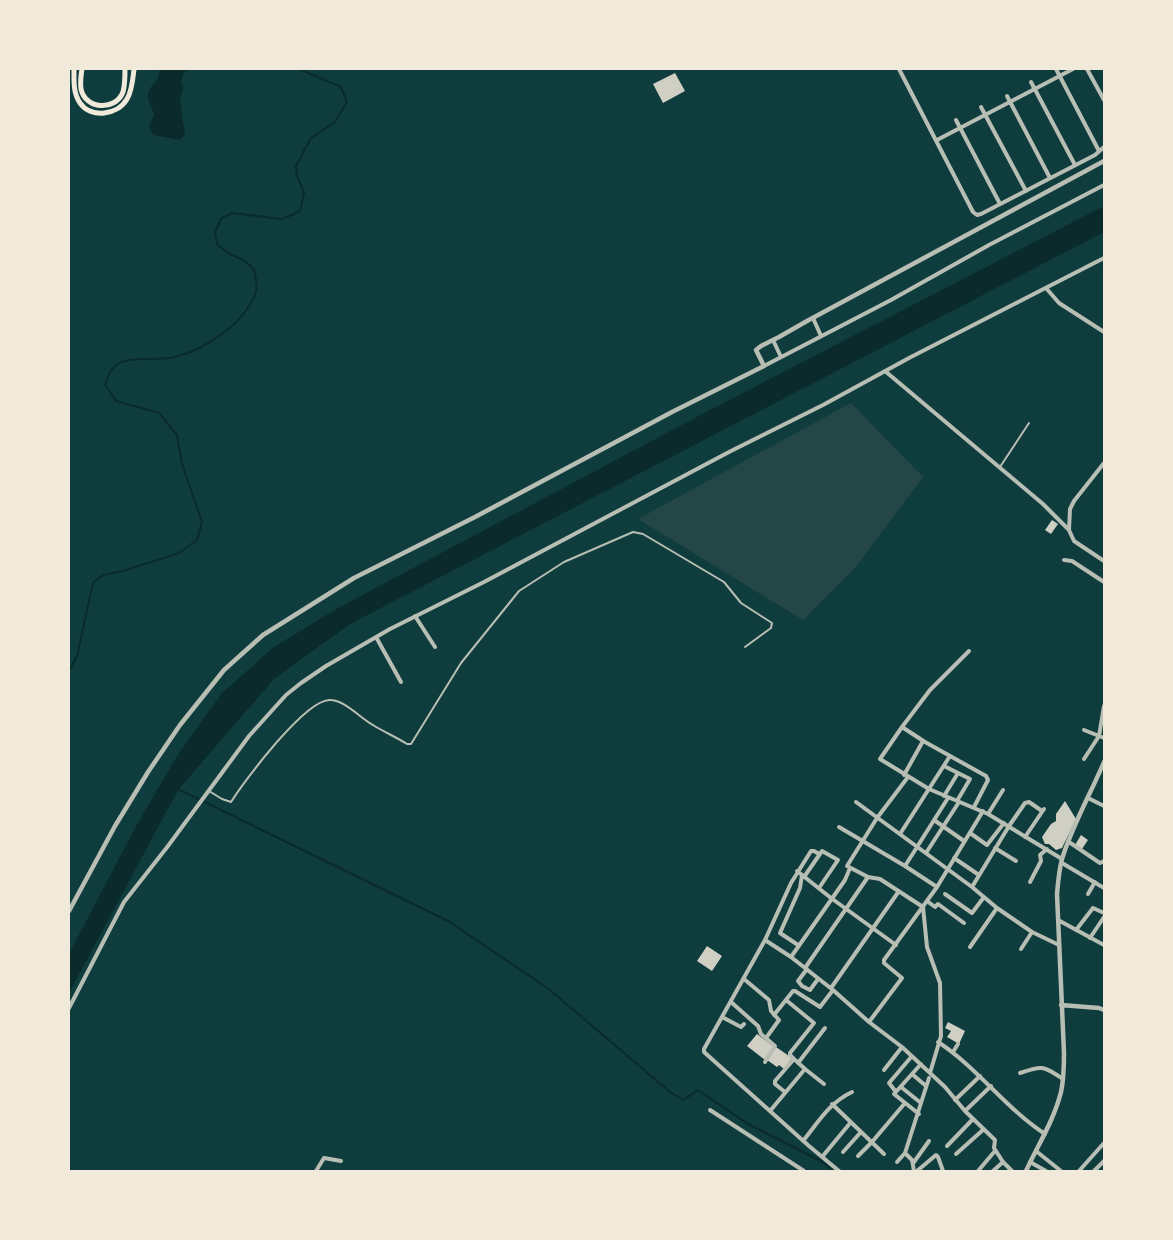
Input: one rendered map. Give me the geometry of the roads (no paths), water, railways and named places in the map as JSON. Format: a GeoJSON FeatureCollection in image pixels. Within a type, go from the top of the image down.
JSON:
{"type":"FeatureCollection","features":[{"type":"Feature","properties":{"kind":"main road"},"geometry":{"type":"LineString","coordinates":[[74,69],[74,88],[78,101],[87,109],[100,113],[115,110],[126,101],[134,69]]}},
{"type":"Feature","properties":{"kind":"main road"},"geometry":{"type":"LineString","coordinates":[[82,69],[81,89],[91,103],[101,106],[114,102],[121,96],[124,87],[125,69]]}},
{"type":"Feature","properties":{"kind":"street"},"geometry":{"type":"LineString","coordinates":[[899,69],[973,212],[977,215],[1075,165],[1104,147]]}},
{"type":"Feature","properties":{"kind":"street"},"geometry":{"type":"LineString","coordinates":[[1056,69],[1099,151]]}},
{"type":"Feature","properties":{"kind":"street"},"geometry":{"type":"LineString","coordinates":[[937,140],[1073,69]]}},
{"type":"Feature","properties":{"kind":"street"},"geometry":{"type":"LineString","coordinates":[[1087,69],[1104,100]]}},
{"type":"Feature","properties":{"kind":"street"},"geometry":{"type":"LineString","coordinates":[[1031,82],[1075,165]]}},
{"type":"Feature","properties":{"kind":"street"},"geometry":{"type":"LineString","coordinates":[[1007,96],[1050,178]]}},
{"type":"Feature","properties":{"kind":"street"},"geometry":{"type":"LineString","coordinates":[[981,108],[1026,191]]}},
{"type":"Feature","properties":{"kind":"street"},"geometry":{"type":"LineString","coordinates":[[956,120],[1000,204]]}},
{"type":"Feature","properties":{"kind":"street"},"geometry":{"type":"LineString","coordinates":[[764,366],[756,350],[1104,161]]}},
{"type":"Feature","properties":{"kind":"street"},"geometry":{"type":"LineString","coordinates":[[69,911],[120,818],[180,725],[230,663],[263,635],[354,578],[891,300],[989,245],[1104,185]]}},
{"type":"Feature","properties":{"kind":"street"},"geometry":{"type":"LineString","coordinates":[[69,1008],[119,909],[249,736],[286,695],[314,673],[415,616],[521,563],[611,516],[652,492],[1104,258]]}},
{"type":"Feature","properties":{"kind":"street"},"geometry":{"type":"LineString","coordinates":[[1046,288],[1059,303],[1104,332]]}},
{"type":"Feature","properties":{"kind":"street"},"geometry":{"type":"LineString","coordinates":[[813,318],[822,336]]}},
{"type":"Feature","properties":{"kind":"street"},"geometry":{"type":"LineString","coordinates":[[773,340],[781,357]]}},
{"type":"Feature","properties":{"kind":"street"},"geometry":{"type":"LineString","coordinates":[[885,371],[1043,504],[1069,530],[1074,542],[1104,561]]}},
{"type":"Feature","properties":{"kind":"street"},"geometry":{"type":"LineString","coordinates":[[1069,530],[1070,509],[1074,500],[1104,463]]}},
{"type":"Feature","properties":{"kind":"street"},"geometry":{"type":"LineString","coordinates":[[1064,560],[1072,561],[1104,582]]}},
{"type":"Feature","properties":{"kind":"street"},"geometry":{"type":"LineString","coordinates":[[415,616],[435,648]]}},
{"type":"Feature","properties":{"kind":"street"},"geometry":{"type":"LineString","coordinates":[[376,637],[401,682]]}},
{"type":"Feature","properties":{"kind":"street"},"geometry":{"type":"LineString","coordinates":[[969,651],[930,690],[880,759],[929,789],[974,807],[1004,823],[1032,842],[1047,849],[1102,887],[1104,880]]}},
{"type":"Feature","properties":{"kind":"street"},"geometry":{"type":"LineString","coordinates":[[1084,759],[1099,736],[1104,706]]}},
{"type":"Feature","properties":{"kind":"street"},"geometry":{"type":"LineString","coordinates":[[902,727],[988,778],[974,807]]}},
{"type":"Feature","properties":{"kind":"street"},"geometry":{"type":"LineString","coordinates":[[1084,730],[1104,738]]}},
{"type":"Feature","properties":{"kind":"street"},"geometry":{"type":"LineString","coordinates":[[923,741],[906,776],[847,866],[868,877],[880,879],[923,907]]}},
{"type":"Feature","properties":{"kind":"street"},"geometry":{"type":"LineString","coordinates":[[900,834],[950,756]]}},
{"type":"Feature","properties":{"kind":"street"},"geometry":{"type":"LineString","coordinates":[[1026,1171],[1045,1134],[1058,1100],[1063,1079],[1064,1053],[1057,894],[1062,861],[1104,762]]}},
{"type":"Feature","properties":{"kind":"street"},"geometry":{"type":"LineString","coordinates":[[926,853],[970,779],[944,766]]}},
{"type":"Feature","properties":{"kind":"street"},"geometry":{"type":"LineString","coordinates":[[905,866],[934,820],[958,773]]}},
{"type":"Feature","properties":{"kind":"street"},"geometry":{"type":"LineString","coordinates":[[988,814],[1003,790]]}},
{"type":"Feature","properties":{"kind":"street"},"geometry":{"type":"LineString","coordinates":[[1088,798],[1104,806]]}},
{"type":"Feature","properties":{"kind":"street"},"geometry":{"type":"LineString","coordinates":[[856,802],[972,887],[997,908],[1032,932],[1059,944]]}},
{"type":"Feature","properties":{"kind":"street"},"geometry":{"type":"LineString","coordinates":[[972,887],[1009,826],[1027,802],[1043,810],[1025,837]]}},
{"type":"Feature","properties":{"kind":"street"},"geometry":{"type":"LineString","coordinates":[[869,1022],[902,978],[884,963],[884,960],[948,870],[983,812]]}},
{"type":"Feature","properties":{"kind":"street"},"geometry":{"type":"LineString","coordinates":[[934,820],[964,841]]}},
{"type":"Feature","properties":{"kind":"street"},"geometry":{"type":"LineString","coordinates":[[970,833],[987,845],[1004,823]]}},
{"type":"Feature","properties":{"kind":"street"},"geometry":{"type":"LineString","coordinates":[[839,827],[905,866],[936,887]]}},
{"type":"Feature","properties":{"kind":"street"},"geometry":{"type":"LineString","coordinates":[[1069,842],[1100,863],[1104,861]]}},
{"type":"Feature","properties":{"kind":"street"},"geometry":{"type":"LineString","coordinates":[[995,848],[1016,862]]}},
{"type":"Feature","properties":{"kind":"street"},"geometry":{"type":"LineString","coordinates":[[1030,882],[1041,861],[1040,855],[1047,849]]}},
{"type":"Feature","properties":{"kind":"street"},"geometry":{"type":"LineString","coordinates":[[819,854],[811,851],[797,871],[765,940],[704,1052],[839,1171]]}},
{"type":"Feature","properties":{"kind":"street"},"geometry":{"type":"LineString","coordinates":[[798,945],[780,933],[800,888],[803,876],[819,854],[824,851],[838,860],[819,888]]}},
{"type":"Feature","properties":{"kind":"street"},"geometry":{"type":"LineString","coordinates":[[954,858],[979,875]]}},
{"type":"Feature","properties":{"kind":"street"},"geometry":{"type":"LineString","coordinates":[[791,957],[845,880],[850,868]]}},
{"type":"Feature","properties":{"kind":"street"},"geometry":{"type":"LineString","coordinates":[[797,871],[896,945]]}},
{"type":"Feature","properties":{"kind":"street"},"geometry":{"type":"LineString","coordinates":[[818,978],[810,990],[802,986],[798,981],[868,877]]}},
{"type":"Feature","properties":{"kind":"street"},"geometry":{"type":"LineString","coordinates":[[1088,894],[1095,882]]}},
{"type":"Feature","properties":{"kind":"street"},"geometry":{"type":"LineString","coordinates":[[774,1015],[791,993],[795,991],[820,1007],[899,891]]}},
{"type":"Feature","properties":{"kind":"street"},"geometry":{"type":"LineString","coordinates":[[945,894],[972,913],[984,897]]}},
{"type":"Feature","properties":{"kind":"street"},"geometry":{"type":"LineString","coordinates":[[783,899],[793,904]]}},
{"type":"Feature","properties":{"kind":"street"},"geometry":{"type":"LineString","coordinates":[[927,901],[935,907],[938,904],[964,923]]}},
{"type":"Feature","properties":{"kind":"street"},"geometry":{"type":"LineString","coordinates":[[923,907],[927,947],[940,982],[941,1036],[930,1073]]}},
{"type":"Feature","properties":{"kind":"street"},"geometry":{"type":"LineString","coordinates":[[970,947],[997,908]]}},
{"type":"Feature","properties":{"kind":"street"},"geometry":{"type":"LineString","coordinates":[[1076,930],[1093,908],[1104,913]]}},
{"type":"Feature","properties":{"kind":"street"},"geometry":{"type":"LineString","coordinates":[[1090,938],[1104,917]]}},
{"type":"Feature","properties":{"kind":"street"},"geometry":{"type":"LineString","coordinates":[[1058,920],[1104,946]]}},
{"type":"Feature","properties":{"kind":"street"},"geometry":{"type":"LineString","coordinates":[[1020,949],[1032,932]]}},
{"type":"Feature","properties":{"kind":"street"},"geometry":{"type":"LineString","coordinates":[[765,940],[791,957],[832,989],[921,1064],[996,1142],[994,1148],[1003,1162],[1012,1171]]}},
{"type":"Feature","properties":{"kind":"street"},"geometry":{"type":"LineString","coordinates":[[744,979],[769,1000],[771,1011],[779,1021],[766,1038]]}},
{"type":"Feature","properties":{"kind":"street"},"geometry":{"type":"LineString","coordinates":[[786,1000],[814,1023],[790,1054],[824,1084]]}},
{"type":"Feature","properties":{"kind":"street"},"geometry":{"type":"LineString","coordinates":[[731,1002],[758,1026],[760,1032],[775,1047],[765,1062]]}},
{"type":"Feature","properties":{"kind":"street"},"geometry":{"type":"LineString","coordinates":[[1061,1005],[1104,1010]]}},
{"type":"Feature","properties":{"kind":"street"},"geometry":{"type":"LineString","coordinates":[[722,1017],[741,1027],[744,1024]]}},
{"type":"Feature","properties":{"kind":"street"},"geometry":{"type":"LineString","coordinates":[[803,1023],[807,1017]]}},
{"type":"Feature","properties":{"kind":"street"},"geometry":{"type":"LineString","coordinates":[[798,1063],[825,1028]]}},
{"type":"Feature","properties":{"kind":"street"},"geometry":{"type":"LineString","coordinates":[[939,1042],[991,1086],[1011,1108],[1045,1134]]}},
{"type":"Feature","properties":{"kind":"street"},"geometry":{"type":"LineString","coordinates":[[953,1052],[958,1044]]}},
{"type":"Feature","properties":{"kind":"street"},"geometry":{"type":"LineString","coordinates":[[884,1070],[902,1047]]}},
{"type":"Feature","properties":{"kind":"street"},"geometry":{"type":"LineString","coordinates":[[896,1092],[888,1084],[912,1056]]}},
{"type":"Feature","properties":{"kind":"street"},"geometry":{"type":"LineString","coordinates":[[785,1092],[775,1084],[775,1081],[794,1059]]}},
{"type":"Feature","properties":{"kind":"street"},"geometry":{"type":"LineString","coordinates":[[919,1114],[894,1095],[921,1064]]}},
{"type":"Feature","properties":{"kind":"street"},"geometry":{"type":"LineString","coordinates":[[1020,1073],[1045,1067],[1063,1079]]}},
{"type":"Feature","properties":{"kind":"street"},"geometry":{"type":"LineString","coordinates":[[770,1111],[805,1069]]}},
{"type":"Feature","properties":{"kind":"street"},"geometry":{"type":"LineString","coordinates":[[912,1074],[926,1086]]}},
{"type":"Feature","properties":{"kind":"street"},"geometry":{"type":"LineString","coordinates":[[955,1100],[980,1076]]}},
{"type":"Feature","properties":{"kind":"street"},"geometry":{"type":"LineString","coordinates":[[897,1162],[904,1153],[919,1114],[929,1078]]}},
{"type":"Feature","properties":{"kind":"street"},"geometry":{"type":"LineString","coordinates":[[965,1111],[991,1086]]}},
{"type":"Feature","properties":{"kind":"street"},"geometry":{"type":"LineString","coordinates":[[901,1087],[922,1103]]}},
{"type":"Feature","properties":{"kind":"street"},"geometry":{"type":"LineString","coordinates":[[803,1140],[832,1104],[852,1092]]}},
{"type":"Feature","properties":{"kind":"street"},"geometry":{"type":"LineString","coordinates":[[858,1156],[905,1103]]}},
{"type":"Feature","properties":{"kind":"street"},"geometry":{"type":"LineString","coordinates":[[832,1104],[884,1154]]}},
{"type":"Feature","properties":{"kind":"street"},"geometry":{"type":"LineString","coordinates":[[710,1110],[804,1171]]}},
{"type":"Feature","properties":{"kind":"street"},"geometry":{"type":"LineString","coordinates":[[947,1146],[973,1119]]}},
{"type":"Feature","properties":{"kind":"street"},"geometry":{"type":"LineString","coordinates":[[822,1157],[851,1122]]}},
{"type":"Feature","properties":{"kind":"street"},"geometry":{"type":"LineString","coordinates":[[956,1154],[984,1129]]}},
{"type":"Feature","properties":{"kind":"street"},"geometry":{"type":"LineString","coordinates":[[843,1152],[861,1132]]}},
{"type":"Feature","properties":{"kind":"street"},"geometry":{"type":"LineString","coordinates":[[914,1162],[929,1141]]}},
{"type":"Feature","properties":{"kind":"street"},"geometry":{"type":"LineString","coordinates":[[1079,1171],[1104,1143]]}},
{"type":"Feature","properties":{"kind":"street"},"geometry":{"type":"LineString","coordinates":[[978,1171],[996,1151]]}},
{"type":"Feature","properties":{"kind":"street"},"geometry":{"type":"LineString","coordinates":[[1036,1151],[1062,1171]]}},
{"type":"Feature","properties":{"kind":"street"},"geometry":{"type":"LineString","coordinates":[[904,1153],[914,1162],[916,1171],[936,1155],[942,1171]]}},
{"type":"Feature","properties":{"kind":"street"},"geometry":{"type":"LineString","coordinates":[[316,1171],[324,1158],[341,1161]]}},
{"type":"Feature","properties":{"kind":"street"},"geometry":{"type":"LineString","coordinates":[[1094,1171],[1104,1161]]}},
{"type":"Feature","properties":{"kind":"street"},"geometry":{"type":"LineString","coordinates":[[993,1171],[1003,1162]]}},
{"type":"Feature","properties":{"kind":"street"},"geometry":{"type":"LineString","coordinates":[[1030,1162],[1046,1171]]}},
{"type":"Feature","properties":{"kind":"lane"},"geometry":{"type":"LineString","coordinates":[[1000,467],[1029,423]]}},
{"type":"Feature","properties":{"kind":"lane"},"geometry":{"type":"LineString","coordinates":[[209,791],[231,802],[288,730],[312,706],[330,699],[338,702],[372,725],[407,744],[411,744],[461,663],[519,591],[564,562],[633,532],[643,534],[724,582],[741,603],[770,620],[773,625],[771,628],[745,647]]}},
{"type":"Feature","properties":{"kind":"waterway"},"geometry":{"type":"LineString","coordinates":[[69,671],[77,656],[93,583],[103,575],[123,571],[179,553],[197,540],[202,522],[182,464],[177,435],[159,413],[116,401],[105,385],[113,368],[122,362],[135,359],[175,357],[199,348],[234,324],[251,303],[257,289],[254,269],[217,244],[215,232],[221,219],[232,213],[282,219],[300,211],[304,192],[297,176],[296,166],[311,138],[335,122],[347,102],[341,87],[299,69]]}},
{"type":"Feature","properties":{"kind":"waterway"},"geometry":{"type":"LineString","coordinates":[[176,788],[450,922],[550,990],[670,1092],[683,1100],[698,1090],[748,1124],[821,1161],[833,1171]]}}]}
